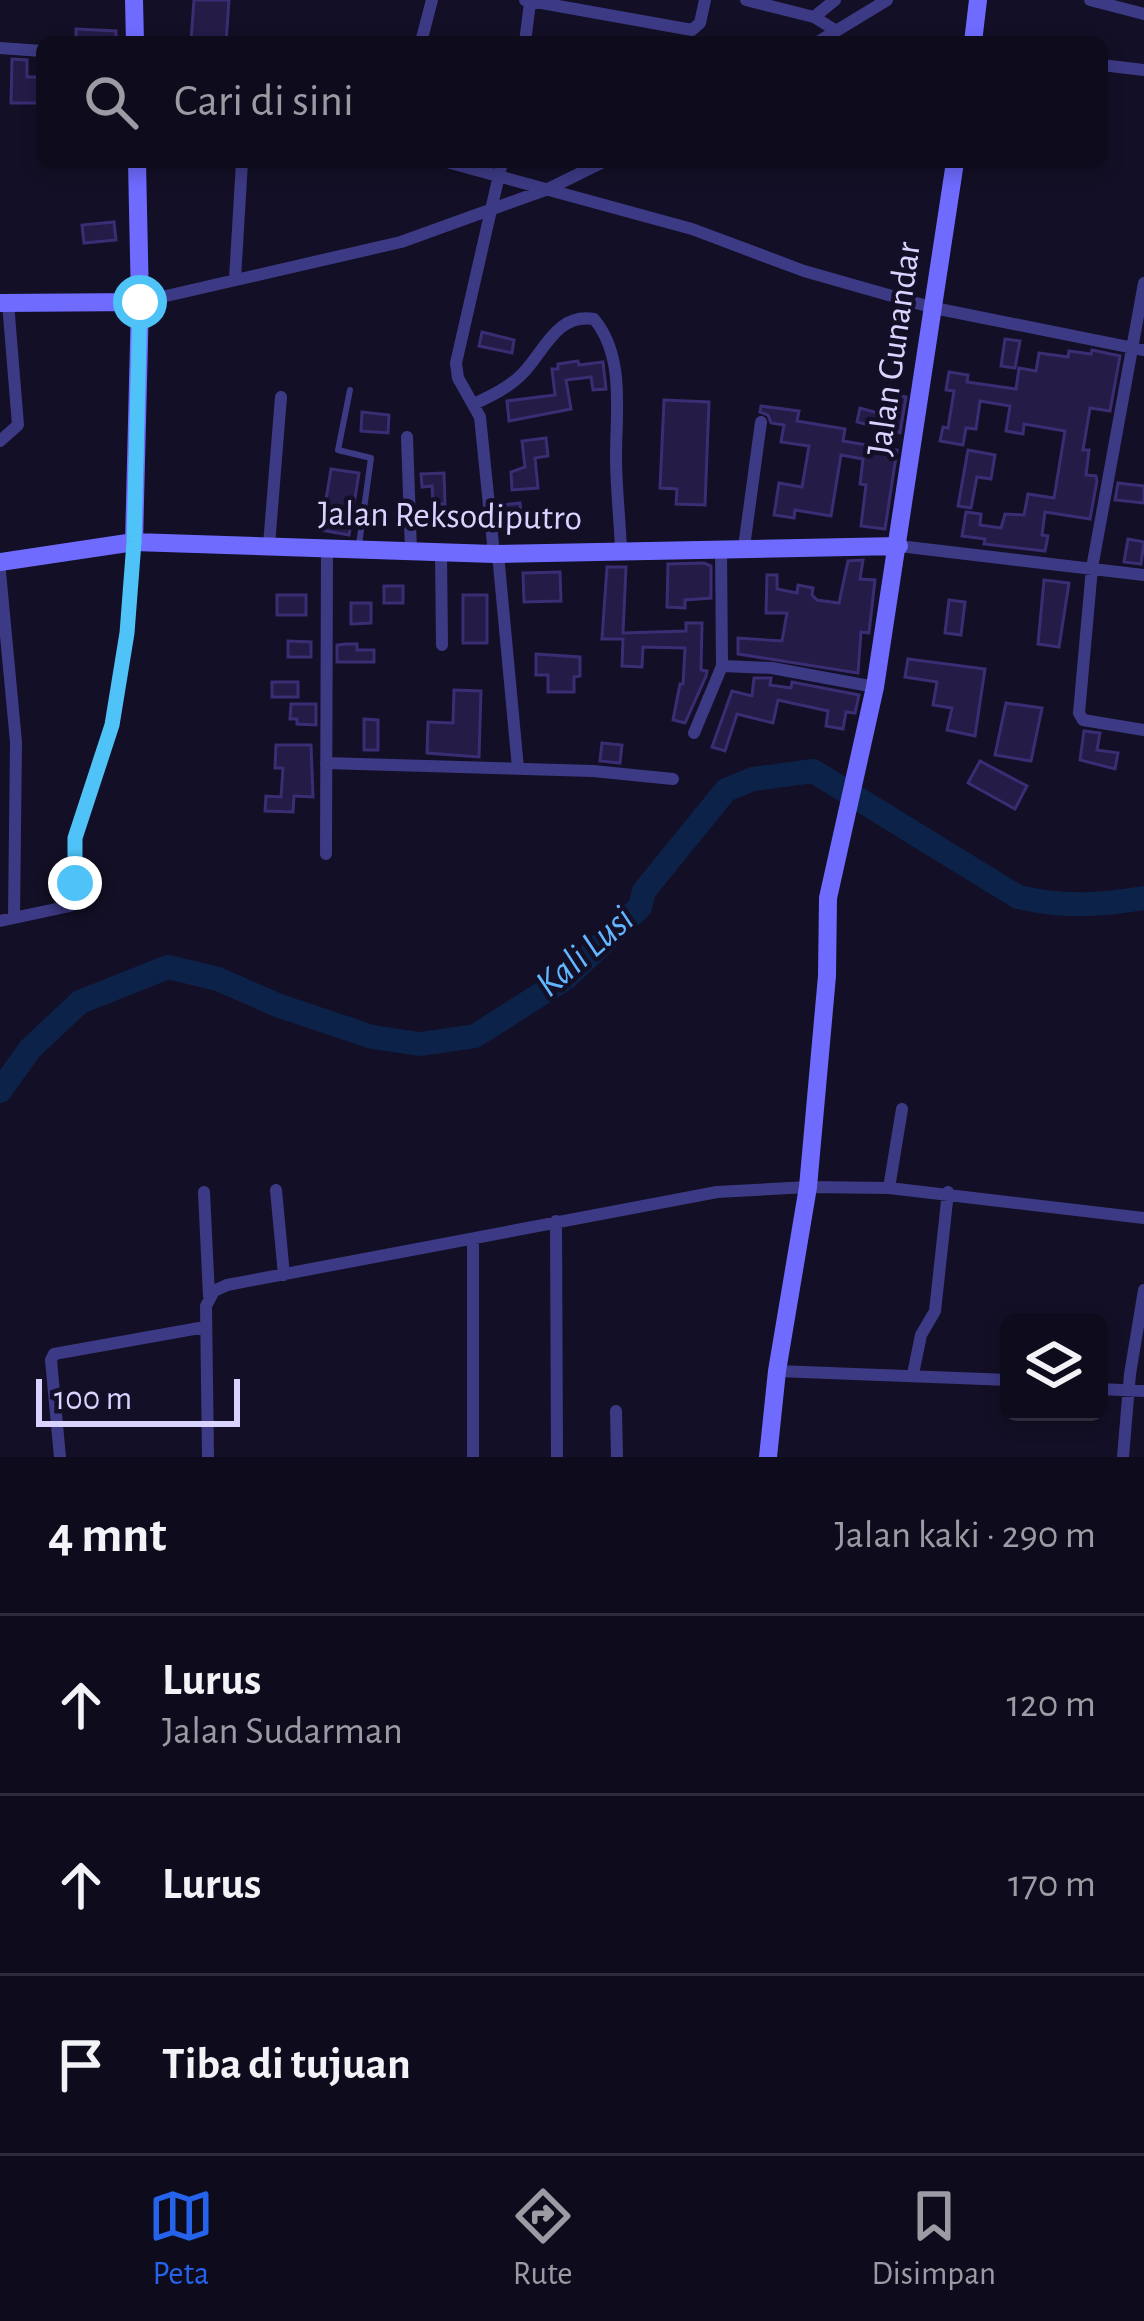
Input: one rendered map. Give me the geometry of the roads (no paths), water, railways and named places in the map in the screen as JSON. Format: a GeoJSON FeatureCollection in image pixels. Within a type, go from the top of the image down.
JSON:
{"type":"FeatureCollection","features":[{"type":"Feature","properties":{"kind":"street"},"geometry":{"type":"LineString","coordinates":[[134,0],[135,36]]}},
{"type":"Feature","properties":{"kind":"street"},"geometry":{"type":"LineString","coordinates":[[423,36],[432,0]]}},
{"type":"Feature","properties":{"kind":"street"},"geometry":{"type":"LineString","coordinates":[[525,36],[528,1],[582,4],[692,30],[700,23],[705,0]]}},
{"type":"Feature","properties":{"kind":"street"},"geometry":{"type":"LineString","coordinates":[[746,0],[814,17],[835,30]]}},
{"type":"Feature","properties":{"kind":"street"},"geometry":{"type":"LineString","coordinates":[[814,17],[835,0]]}},
{"type":"Feature","properties":{"kind":"street"},"geometry":{"type":"LineString","coordinates":[[826,36],[887,0]]}},
{"type":"Feature","properties":{"kind":"street"},"geometry":{"type":"LineString","coordinates":[[974,36],[978,0]]}},
{"type":"Feature","properties":{"kind":"street"},"geometry":{"type":"LineString","coordinates":[[1090,0],[1144,14]]}},
{"type":"Feature","properties":{"kind":"street"},"geometry":{"type":"LineString","coordinates":[[0,48],[36,51]]}},
{"type":"Feature","properties":{"kind":"street"},"geometry":{"type":"LineString","coordinates":[[1108,66],[1144,70]]}},
{"type":"Feature","properties":{"kind":"street"},"geometry":{"type":"LineString","coordinates":[[0,572],[14,700],[16,792],[7,919],[70,906],[74,900],[75,838],[112,725],[137,542],[137,168]]}},
{"type":"Feature","properties":{"kind":"street"},"geometry":{"type":"LineString","coordinates":[[235,279],[242,168]]}},
{"type":"Feature","properties":{"kind":"street"},"geometry":{"type":"LineString","coordinates":[[0,441],[18,425],[4,302],[140,302],[382,248],[548,189],[591,168]]}},
{"type":"Feature","properties":{"kind":"street","name":"Jalan Gunandar"},"geometry":{"type":"LineString","coordinates":[[768,1457],[777,1371],[808,1187],[832,877],[875,686],[954,168]]}},
{"type":"Feature","properties":{"kind":"street"},"geometry":{"type":"LineString","coordinates":[[518,768],[482,431],[456,363],[501,169],[548,189],[934,308],[1138,349]]}},
{"type":"Feature","properties":{"kind":"street"},"geometry":{"type":"LineString","coordinates":[[1144,283],[1138,349],[1092,568],[1079,713],[1083,720],[1144,730]]}},
{"type":"Feature","properties":{"kind":"street"},"geometry":{"type":"LineString","coordinates":[[474,404],[520,376],[560,327],[575,318],[594,319],[613,362],[618,393],[621,551]]}},
{"type":"Feature","properties":{"kind":"street"},"geometry":{"type":"LineString","coordinates":[[269,544],[281,397]]}},
{"type":"Feature","properties":{"kind":"street"},"geometry":{"type":"LineString","coordinates":[[744,547],[761,422]]}},
{"type":"Feature","properties":{"kind":"street"},"geometry":{"type":"LineString","coordinates":[[407,437],[411,551]]}},
{"type":"Feature","properties":{"kind":"street","name":"Jalan Reksodiputro"},"geometry":{"type":"LineString","coordinates":[[0,562],[137,542],[496,554],[899,546]]}},
{"type":"Feature","properties":{"kind":"street"},"geometry":{"type":"LineString","coordinates":[[899,546],[1144,575]]}},
{"type":"Feature","properties":{"kind":"street"},"geometry":{"type":"LineString","coordinates":[[326,854],[327,547]]}},
{"type":"Feature","properties":{"kind":"street"},"geometry":{"type":"LineString","coordinates":[[694,734],[722,666],[721,549]]}},
{"type":"Feature","properties":{"kind":"street"},"geometry":{"type":"LineString","coordinates":[[441,552],[442,645]]}},
{"type":"Feature","properties":{"kind":"street"},"geometry":{"type":"LineString","coordinates":[[722,666],[772,668],[875,686]]}},
{"type":"Feature","properties":{"kind":"street"},"geometry":{"type":"LineString","coordinates":[[326,764],[518,768],[673,779]]}},
{"type":"Feature","properties":{"kind":"street"},"geometry":{"type":"LineString","coordinates":[[0,793],[16,792]]}},
{"type":"Feature","properties":{"kind":"street"},"geometry":{"type":"LineString","coordinates":[[889,1188],[902,1108]]}},
{"type":"Feature","properties":{"kind":"street"},"geometry":{"type":"LineString","coordinates":[[209,1296],[227,1285],[717,1192],[889,1188],[1144,1218]]}},
{"type":"Feature","properties":{"kind":"street"},"geometry":{"type":"LineString","coordinates":[[276,1190],[284,1275]]}},
{"type":"Feature","properties":{"kind":"street"},"geometry":{"type":"LineString","coordinates":[[203,1192],[209,1296],[205,1327],[208,1457]]}},
{"type":"Feature","properties":{"kind":"street"},"geometry":{"type":"LineString","coordinates":[[913,1374],[921,1335],[935,1311],[948,1192]]}},
{"type":"Feature","properties":{"kind":"street"},"geometry":{"type":"LineString","coordinates":[[556,1221],[557,1457]]}},
{"type":"Feature","properties":{"kind":"street"},"geometry":{"type":"LineString","coordinates":[[473,1239],[473,1457]]}},
{"type":"Feature","properties":{"kind":"street"},"geometry":{"type":"LineString","coordinates":[[1123,1457],[1144,1290]]}},
{"type":"Feature","properties":{"kind":"street"},"geometry":{"type":"LineString","coordinates":[[61,1457],[54,1354],[205,1327]]}},
{"type":"Feature","properties":{"kind":"street"},"geometry":{"type":"LineString","coordinates":[[777,1371],[1000,1379]]}},
{"type":"Feature","properties":{"kind":"street"},"geometry":{"type":"LineString","coordinates":[[1108,1389],[1144,1391]]}},
{"type":"Feature","properties":{"kind":"street"},"geometry":{"type":"LineString","coordinates":[[616,1411],[617,1457]]}},
{"type":"Feature","properties":{"kind":"lane"},"geometry":{"type":"LineString","coordinates":[[350,390],[338,450],[371,458],[358,549]]}},
{"type":"Feature","properties":{"kind":"waterway","name":"Kali Lusi"},"geometry":{"type":"LineString","coordinates":[[0,1091],[30,1049],[80,1002],[168,967],[218,979],[372,1037],[420,1044],[475,1036],[566,978],[640,907],[644,891],[726,790],[753,779],[813,771],[1018,897],[1081,904],[1144,898]]}}]}
